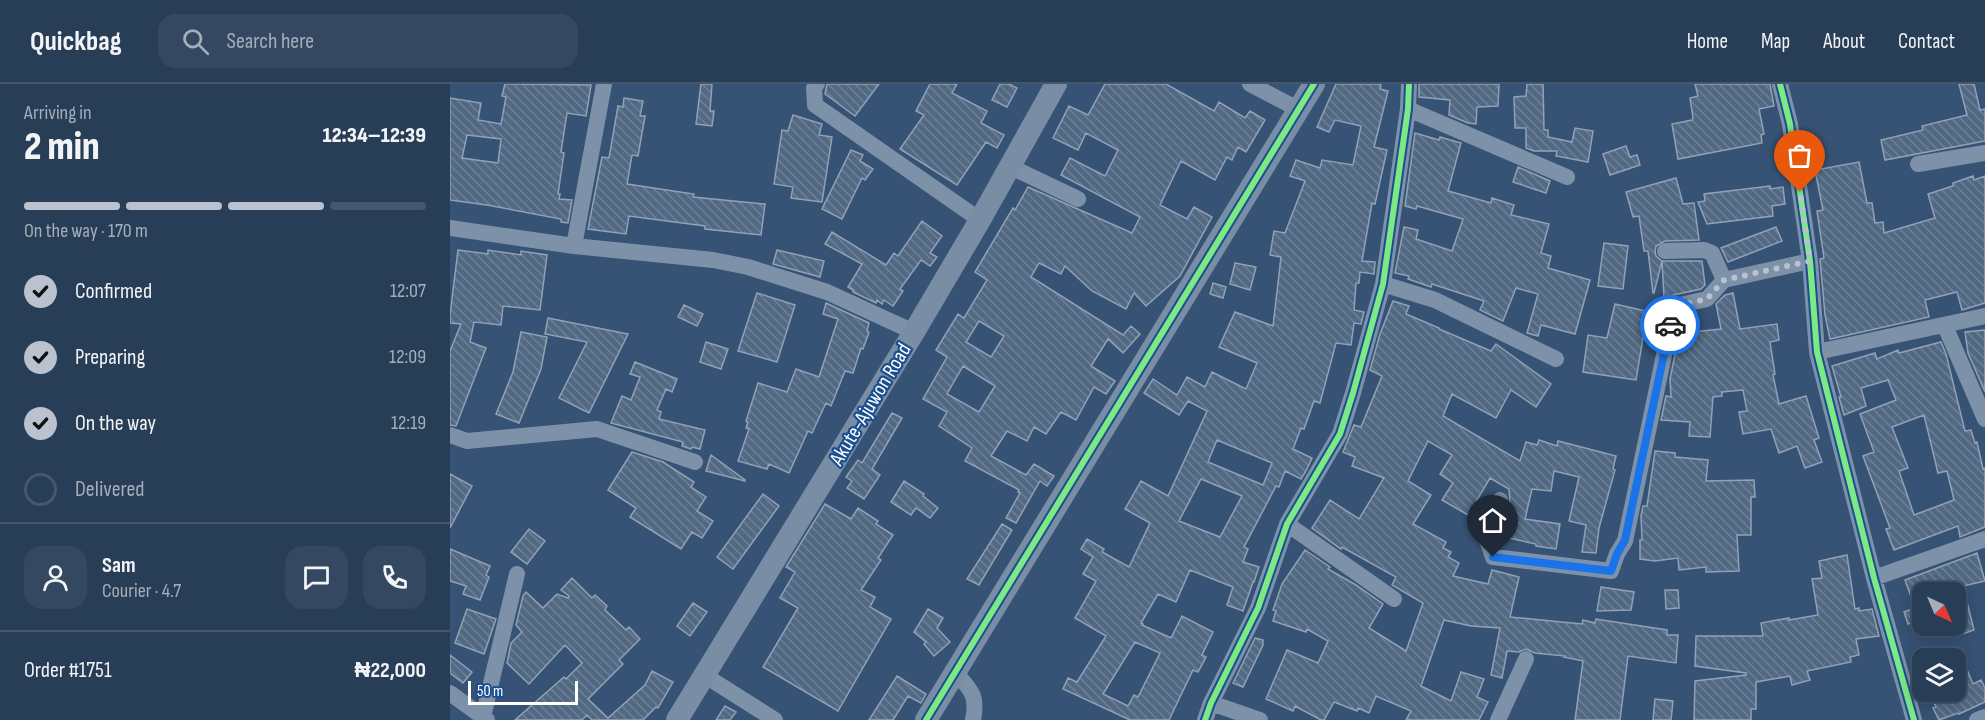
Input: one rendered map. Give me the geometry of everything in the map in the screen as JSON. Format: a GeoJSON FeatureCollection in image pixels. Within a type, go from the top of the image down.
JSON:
{"type":"FeatureCollection","features":[{"type":"Feature","properties":{"kind":"main road","name":"Akute-Ajuwon Road"},"geometry":{"type":"LineString","coordinates":[[677,720],[914,332],[1056,84]]}},
{"type":"Feature","properties":{"kind":"main road"},"geometry":{"type":"LineString","coordinates":[[926,720],[1314,84]]}},
{"type":"Feature","properties":{"kind":"street"},"geometry":{"type":"LineString","coordinates":[[574,246],[604,84]]}},
{"type":"Feature","properties":{"kind":"street"},"geometry":{"type":"LineString","coordinates":[[817,84],[814,88],[815,105],[980,220]]}},
{"type":"Feature","properties":{"kind":"street"},"geometry":{"type":"LineString","coordinates":[[1250,84],[1298,108]]}},
{"type":"Feature","properties":{"kind":"street"},"geometry":{"type":"LineString","coordinates":[[1205,720],[1211,703],[1258,608],[1287,524],[1340,434],[1383,285],[1408,109],[1409,84]]}},
{"type":"Feature","properties":{"kind":"street"},"geometry":{"type":"LineString","coordinates":[[1780,84],[1790,123],[1810,261],[1817,352],[1874,578],[1914,720]]}},
{"type":"Feature","properties":{"kind":"street"},"geometry":{"type":"LineString","coordinates":[[1408,109],[1567,177]]}},
{"type":"Feature","properties":{"kind":"street"},"geometry":{"type":"LineString","coordinates":[[1918,164],[1985,153]]}},
{"type":"Feature","properties":{"kind":"street"},"geometry":{"type":"LineString","coordinates":[[1010,166],[1078,199]]}},
{"type":"Feature","properties":{"kind":"street"},"geometry":{"type":"LineString","coordinates":[[450,228],[574,246],[713,260],[748,267],[827,292],[914,332]]}},
{"type":"Feature","properties":{"kind":"street"},"geometry":{"type":"LineString","coordinates":[[1665,251],[1704,250],[1712,254],[1724,280]]}},
{"type":"Feature","properties":{"kind":"street"},"geometry":{"type":"LineString","coordinates":[[1500,500],[1487,540],[1493,557],[1611,571],[1625,540],[1672,317],[1680,305],[1707,299],[1724,280],[1810,261]]}},
{"type":"Feature","properties":{"kind":"street"},"geometry":{"type":"LineString","coordinates":[[1383,285],[1436,300],[1556,359]]}},
{"type":"Feature","properties":{"kind":"street"},"geometry":{"type":"LineString","coordinates":[[1817,352],[1985,316]]}},
{"type":"Feature","properties":{"kind":"street"},"geometry":{"type":"LineString","coordinates":[[1946,326],[1985,419]]}},
{"type":"Feature","properties":{"kind":"street"},"geometry":{"type":"LineString","coordinates":[[450,435],[467,441],[597,429],[695,462]]}},
{"type":"Feature","properties":{"kind":"street"},"geometry":{"type":"LineString","coordinates":[[1287,524],[1394,599]]}},
{"type":"Feature","properties":{"kind":"street"},"geometry":{"type":"LineString","coordinates":[[1874,578],[1985,539]]}},
{"type":"Feature","properties":{"kind":"street"},"geometry":{"type":"LineString","coordinates":[[450,693],[485,718],[517,574]]}},
{"type":"Feature","properties":{"kind":"street"},"geometry":{"type":"LineString","coordinates":[[1498,720],[1526,659]]}},
{"type":"Feature","properties":{"kind":"street"},"geometry":{"type":"LineString","coordinates":[[955,672],[974,697],[976,706],[973,720]]}},
{"type":"Feature","properties":{"kind":"street"},"geometry":{"type":"LineString","coordinates":[[704,675],[775,720]]}},
{"type":"Feature","properties":{"kind":"street"},"geometry":{"type":"LineString","coordinates":[[1211,703],[1260,720]]}},
{"type":"Feature","properties":{"kind":"street"},"geometry":{"type":"LineString","coordinates":[[1977,720],[1985,717]]}},
{"type":"Feature","properties":{"kind":"building"},"geometry":{"type":"Polygon","coordinates":[[[505,84],[591,85],[586,116],[567,113],[558,194],[560,194],[559,199],[572,200],[568,223],[561,222],[561,219],[450,200],[450,98],[481,103],[478,120],[501,124],[506,97],[502,96],[505,84]],[[467,135],[462,158],[498,163],[501,139],[467,135]]]}},
{"type":"Feature","properties":{"kind":"building"},"geometry":{"type":"Polygon","coordinates":[[[701,84],[712,84],[710,111],[714,111],[712,126],[696,124],[701,84]]]}},
{"type":"Feature","properties":{"kind":"building"},"geometry":{"type":"Polygon","coordinates":[[[827,84],[879,84],[855,116],[825,94],[827,84]]]}},
{"type":"Feature","properties":{"kind":"building"},"geometry":{"type":"Polygon","coordinates":[[[930,84],[957,84],[952,93],[987,111],[981,123],[1004,135],[997,148],[986,142],[957,185],[900,149],[924,115],[916,111],[930,84]]]}},
{"type":"Feature","properties":{"kind":"building"},"geometry":{"type":"Polygon","coordinates":[[[1000,84],[1009,84],[1017,88],[1007,107],[992,100],[1000,84]]]}},
{"type":"Feature","properties":{"kind":"building"},"geometry":{"type":"Polygon","coordinates":[[[1105,84],[1166,84],[1214,111],[1219,102],[1245,118],[1250,111],[1265,120],[1246,152],[1238,147],[1232,160],[1227,157],[1215,180],[1181,161],[1160,205],[1187,219],[1194,207],[1212,217],[1180,276],[1146,306],[1134,293],[1126,309],[1092,291],[1065,266],[1061,274],[1039,263],[1031,277],[1123,335],[1131,326],[1140,334],[1123,353],[1108,339],[1091,366],[1115,381],[1106,394],[1094,387],[1076,420],[1061,412],[1046,434],[1034,427],[1027,441],[1007,431],[991,456],[1026,475],[1034,464],[1054,476],[1047,486],[1040,481],[1016,523],[1006,518],[1020,493],[1019,490],[965,461],[972,448],[939,426],[947,412],[923,399],[947,357],[936,350],[958,314],[964,318],[987,280],[975,272],[1028,187],[1132,233],[1140,217],[1061,175],[1070,158],[1105,176],[1118,150],[1086,133],[1078,150],[1053,138],[1069,106],[1088,115],[1105,84]],[[979,321],[966,342],[991,357],[1004,336],[979,321]],[[963,366],[947,394],[979,412],[995,386],[963,366]]]}},
{"type":"Feature","properties":{"kind":"building"},"geometry":{"type":"Polygon","coordinates":[[[1336,84],[1381,84],[1380,89],[1388,91],[1374,147],[1387,150],[1375,204],[1372,203],[1362,261],[1375,262],[1374,274],[1360,272],[1359,283],[1356,283],[1354,310],[1364,312],[1361,324],[1354,323],[1351,345],[1336,343],[1320,403],[1314,401],[1304,429],[1301,428],[1293,449],[1312,458],[1306,471],[1301,479],[1285,471],[1279,487],[1276,486],[1244,547],[1248,549],[1243,562],[1259,567],[1243,611],[1227,605],[1233,587],[1190,570],[1176,602],[1158,594],[1141,623],[1142,625],[1171,638],[1182,616],[1213,632],[1202,655],[1206,657],[1198,672],[1193,670],[1169,720],[1130,720],[1063,689],[1068,678],[1077,682],[1106,636],[1075,618],[1096,581],[1083,574],[1093,557],[1081,549],[1087,539],[1104,549],[1102,552],[1129,567],[1150,523],[1125,509],[1141,481],[1168,496],[1207,411],[1188,401],[1179,415],[1144,393],[1153,379],[1177,395],[1187,377],[1205,387],[1212,372],[1246,389],[1257,363],[1219,347],[1235,312],[1273,326],[1281,257],[1270,255],[1274,231],[1285,233],[1305,181],[1290,176],[1296,160],[1320,168],[1322,160],[1353,165],[1361,126],[1335,120],[1329,132],[1317,127],[1336,84]],[[1217,440],[1208,462],[1263,485],[1272,463],[1217,440]],[[1201,479],[1179,521],[1220,537],[1242,496],[1201,479]],[[1135,642],[1103,694],[1128,706],[1134,695],[1138,697],[1160,653],[1135,642]]]}},
{"type":"Feature","properties":{"kind":"building"},"geometry":{"type":"Polygon","coordinates":[[[1419,84],[1499,84],[1498,106],[1477,107],[1476,124],[1468,123],[1449,115],[1450,100],[1419,97],[1419,84]]]}},
{"type":"Feature","properties":{"kind":"building"},"geometry":{"type":"Polygon","coordinates":[[[1527,84],[1543,84],[1544,130],[1548,130],[1548,137],[1572,142],[1575,128],[1593,131],[1588,162],[1556,156],[1557,151],[1534,151],[1526,148],[1526,128],[1515,128],[1514,97],[1526,96],[1527,84]]]}},
{"type":"Feature","properties":{"kind":"building"},"geometry":{"type":"Polygon","coordinates":[[[1695,84],[1770,84],[1774,106],[1759,109],[1764,134],[1761,135],[1762,143],[1678,159],[1672,124],[1692,120],[1690,98],[1698,96],[1695,84]]]}},
{"type":"Feature","properties":{"kind":"building"},"geometry":{"type":"Polygon","coordinates":[[[1959,84],[1974,84],[1980,110],[1985,109],[1985,141],[1885,160],[1881,140],[1923,130],[1922,126],[1967,115],[1959,84]]]}},
{"type":"Feature","properties":{"kind":"building"},"geometry":{"type":"Polygon","coordinates":[[[624,98],[643,101],[640,116],[645,116],[638,156],[632,155],[627,184],[694,194],[693,197],[765,204],[761,235],[705,229],[705,226],[629,216],[626,234],[588,229],[602,157],[609,158],[618,106],[623,107],[624,98]]]}},
{"type":"Feature","properties":{"kind":"building"},"geometry":{"type":"Polygon","coordinates":[[[793,115],[822,124],[819,135],[832,137],[822,202],[791,198],[793,187],[774,184],[782,130],[788,131],[793,115]]]}},
{"type":"Feature","properties":{"kind":"building"},"geometry":{"type":"Polygon","coordinates":[[[1415,133],[1461,143],[1448,191],[1491,203],[1492,198],[1514,205],[1511,215],[1549,224],[1541,253],[1551,256],[1548,268],[1590,280],[1575,334],[1541,325],[1538,336],[1527,333],[1538,294],[1516,288],[1503,321],[1480,310],[1484,301],[1432,284],[1431,287],[1408,279],[1409,276],[1395,273],[1404,227],[1418,230],[1416,239],[1452,251],[1463,219],[1417,206],[1416,209],[1405,206],[1415,133]]]}},
{"type":"Feature","properties":{"kind":"building"},"geometry":{"type":"Polygon","coordinates":[[[1626,146],[1630,157],[1637,155],[1640,165],[1610,175],[1603,154],[1626,146]]]}},
{"type":"Feature","properties":{"kind":"building"},"geometry":{"type":"Polygon","coordinates":[[[851,150],[863,155],[860,161],[873,169],[865,180],[862,178],[842,219],[822,209],[851,150]]]}},
{"type":"Feature","properties":{"kind":"building"},"geometry":{"type":"Polygon","coordinates":[[[1859,162],[1867,203],[1872,203],[1875,223],[1883,222],[1884,233],[1935,218],[1928,194],[1953,186],[1953,183],[1973,176],[1974,180],[1985,176],[1985,303],[1962,310],[1957,292],[1925,300],[1929,317],[1830,339],[1825,315],[1820,259],[1824,258],[1817,211],[1823,210],[1815,170],[1859,162]]]}},
{"type":"Feature","properties":{"kind":"building"},"geometry":{"type":"Polygon","coordinates":[[[1518,167],[1550,181],[1546,193],[1513,182],[1518,167]]]}},
{"type":"Feature","properties":{"kind":"building"},"geometry":{"type":"Polygon","coordinates":[[[1676,178],[1683,204],[1694,203],[1699,240],[1665,241],[1656,246],[1656,256],[1662,261],[1653,293],[1648,251],[1644,251],[1639,216],[1633,217],[1626,192],[1676,178]]]}},
{"type":"Feature","properties":{"kind":"building"},"geometry":{"type":"Polygon","coordinates":[[[1770,186],[1770,189],[1783,187],[1785,204],[1772,206],[1773,216],[1707,224],[1698,202],[1705,201],[1704,194],[1770,186]]]}},
{"type":"Feature","properties":{"kind":"building"},"geometry":{"type":"Polygon","coordinates":[[[922,221],[942,236],[930,253],[937,257],[930,266],[921,260],[900,289],[903,291],[893,306],[884,300],[882,304],[877,300],[876,303],[853,292],[848,287],[862,264],[825,244],[832,232],[886,265],[894,253],[898,256],[922,221]]]}},
{"type":"Feature","properties":{"kind":"building"},"geometry":{"type":"Polygon","coordinates":[[[1776,227],[1782,241],[1728,262],[1721,248],[1776,227]]]}},
{"type":"Feature","properties":{"kind":"building"},"geometry":{"type":"Polygon","coordinates":[[[1604,243],[1628,246],[1623,289],[1598,286],[1604,243]]]}},
{"type":"Feature","properties":{"kind":"building"},"geometry":{"type":"Polygon","coordinates":[[[458,250],[488,254],[488,250],[521,255],[521,251],[547,255],[540,310],[503,306],[501,325],[474,322],[470,342],[486,348],[456,426],[450,425],[450,351],[461,324],[450,323],[450,315],[458,250]]]}},
{"type":"Feature","properties":{"kind":"building"},"geometry":{"type":"Polygon","coordinates":[[[777,250],[824,261],[820,277],[773,264],[777,250]]]}},
{"type":"Feature","properties":{"kind":"building"},"geometry":{"type":"Polygon","coordinates":[[[1662,261],[1702,261],[1705,285],[1701,289],[1664,297],[1662,261]]]}},
{"type":"Feature","properties":{"kind":"building"},"geometry":{"type":"Polygon","coordinates":[[[1235,263],[1256,267],[1250,290],[1230,284],[1235,263]]]}},
{"type":"Feature","properties":{"kind":"building"},"geometry":{"type":"Polygon","coordinates":[[[1213,283],[1226,287],[1223,298],[1210,294],[1213,283]]]}},
{"type":"Feature","properties":{"kind":"building"},"geometry":{"type":"Polygon","coordinates":[[[757,293],[795,305],[777,362],[738,351],[757,293]]]}},
{"type":"Feature","properties":{"kind":"building"},"geometry":{"type":"Polygon","coordinates":[[[1733,293],[1740,329],[1777,324],[1779,340],[1770,342],[1779,404],[1806,396],[1819,438],[1814,440],[1822,462],[1805,468],[1797,446],[1779,453],[1771,429],[1743,434],[1739,412],[1747,411],[1743,390],[1722,392],[1722,396],[1713,397],[1710,437],[1689,436],[1690,422],[1661,420],[1666,396],[1671,397],[1670,379],[1681,325],[1691,324],[1692,332],[1721,329],[1716,304],[1725,295],[1733,293]]]}},
{"type":"Feature","properties":{"kind":"building"},"geometry":{"type":"Polygon","coordinates":[[[1393,301],[1409,306],[1406,314],[1491,351],[1496,344],[1551,384],[1536,407],[1511,390],[1496,418],[1452,394],[1443,416],[1520,461],[1526,442],[1537,445],[1539,440],[1557,446],[1558,441],[1616,456],[1613,469],[1615,470],[1599,528],[1596,553],[1582,552],[1586,525],[1569,521],[1579,477],[1554,471],[1551,491],[1532,489],[1525,519],[1560,524],[1556,549],[1499,536],[1510,503],[1509,489],[1490,478],[1468,515],[1442,500],[1453,483],[1440,474],[1452,455],[1428,441],[1408,481],[1431,495],[1413,524],[1446,542],[1443,548],[1451,552],[1448,557],[1459,563],[1453,576],[1488,584],[1492,570],[1519,577],[1510,617],[1582,624],[1583,620],[1595,623],[1596,619],[1667,630],[1667,635],[1678,635],[1676,663],[1628,656],[1620,720],[1575,720],[1583,661],[1565,656],[1535,653],[1526,649],[1519,652],[1507,651],[1502,678],[1491,675],[1500,628],[1471,626],[1444,620],[1421,686],[1451,701],[1461,672],[1484,679],[1477,697],[1488,702],[1479,720],[1406,720],[1411,711],[1376,696],[1369,713],[1334,702],[1324,720],[1321,720],[1295,706],[1293,711],[1266,699],[1287,650],[1318,663],[1328,641],[1307,629],[1306,632],[1273,621],[1276,611],[1273,610],[1282,584],[1305,550],[1330,567],[1328,569],[1383,604],[1369,628],[1406,651],[1423,603],[1392,585],[1396,577],[1342,547],[1341,549],[1312,528],[1330,500],[1359,519],[1384,478],[1352,466],[1355,457],[1343,452],[1354,425],[1361,427],[1382,376],[1370,370],[1380,334],[1393,301]]]}},
{"type":"Feature","properties":{"kind":"building"},"geometry":{"type":"Polygon","coordinates":[[[826,303],[869,323],[867,331],[869,332],[853,373],[845,371],[831,406],[826,403],[812,433],[808,431],[789,473],[769,464],[767,469],[738,461],[749,429],[746,428],[748,422],[746,421],[758,383],[787,392],[796,369],[819,377],[838,319],[823,314],[826,303]]]}},
{"type":"Feature","properties":{"kind":"building"},"geometry":{"type":"Polygon","coordinates":[[[1615,304],[1650,312],[1647,326],[1645,326],[1636,380],[1583,372],[1588,335],[1607,338],[1615,304]]]}},
{"type":"Feature","properties":{"kind":"building"},"geometry":{"type":"Polygon","coordinates":[[[684,305],[703,314],[697,326],[678,317],[684,305]]]}},
{"type":"Feature","properties":{"kind":"building"},"geometry":{"type":"Polygon","coordinates":[[[548,318],[628,334],[589,413],[559,398],[587,342],[545,334],[548,318]]]}},
{"type":"Feature","properties":{"kind":"building"},"geometry":{"type":"Polygon","coordinates":[[[1985,330],[1985,392],[1968,353],[1965,332],[1985,330]]]}},
{"type":"Feature","properties":{"kind":"building"},"geometry":{"type":"Polygon","coordinates":[[[521,332],[547,337],[541,369],[519,423],[496,414],[513,372],[521,332]]]}},
{"type":"Feature","properties":{"kind":"building"},"geometry":{"type":"Polygon","coordinates":[[[706,342],[728,349],[721,369],[700,362],[706,342]]]}},
{"type":"Feature","properties":{"kind":"building"},"geometry":{"type":"Polygon","coordinates":[[[1941,342],[1965,431],[1971,430],[1975,443],[1977,442],[1983,469],[1985,468],[1985,527],[1960,537],[1958,526],[1894,550],[1886,529],[1890,528],[1863,456],[1874,452],[1860,414],[1896,400],[1888,380],[1861,388],[1866,406],[1844,415],[1832,366],[1875,353],[1877,359],[1898,350],[1899,353],[1941,342]],[[1924,415],[1892,427],[1908,468],[1899,471],[1914,515],[1954,500],[1947,471],[1938,473],[1924,415]]]}},
{"type":"Feature","properties":{"kind":"building"},"geometry":{"type":"Polygon","coordinates":[[[635,362],[677,379],[672,392],[666,389],[657,410],[661,412],[659,419],[705,430],[700,449],[692,447],[691,449],[682,446],[683,442],[611,423],[622,396],[631,400],[640,377],[630,374],[635,362]]]}},
{"type":"Feature","properties":{"kind":"building"},"geometry":{"type":"Polygon","coordinates":[[[892,413],[902,418],[872,469],[880,475],[864,499],[847,488],[852,481],[846,477],[858,460],[862,463],[892,413]]]}},
{"type":"Feature","properties":{"kind":"building"},"geometry":{"type":"Polygon","coordinates":[[[1655,451],[1675,453],[1675,457],[1708,460],[1706,481],[1754,480],[1755,497],[1751,497],[1751,535],[1737,535],[1739,571],[1706,572],[1706,567],[1679,570],[1678,558],[1655,561],[1640,559],[1641,516],[1643,506],[1647,506],[1655,451]]]}},
{"type":"Feature","properties":{"kind":"building"},"geometry":{"type":"Polygon","coordinates":[[[632,452],[663,462],[694,482],[691,487],[706,497],[697,511],[713,521],[702,538],[692,532],[681,549],[630,517],[636,508],[608,490],[632,452]]]}},
{"type":"Feature","properties":{"kind":"building"},"geometry":{"type":"Polygon","coordinates":[[[711,455],[745,480],[745,481],[706,471],[711,455]]]}},
{"type":"Feature","properties":{"kind":"building"},"geometry":{"type":"Polygon","coordinates":[[[450,474],[472,486],[450,528],[450,474]]]}},
{"type":"Feature","properties":{"kind":"building"},"geometry":{"type":"Polygon","coordinates":[[[904,481],[924,494],[923,496],[938,508],[930,518],[916,508],[911,515],[891,502],[904,481]]]}},
{"type":"Feature","properties":{"kind":"building"},"geometry":{"type":"Polygon","coordinates":[[[763,494],[779,506],[733,569],[717,557],[763,494]]]}},
{"type":"Feature","properties":{"kind":"building"},"geometry":{"type":"Polygon","coordinates":[[[825,504],[851,519],[858,508],[878,521],[876,524],[893,535],[878,558],[881,560],[861,590],[875,597],[870,607],[891,619],[838,711],[763,667],[798,608],[780,598],[795,572],[786,567],[825,504]]]}},
{"type":"Feature","properties":{"kind":"building"},"geometry":{"type":"Polygon","coordinates":[[[1002,524],[1012,530],[979,585],[967,579],[1002,524]]]}},
{"type":"Feature","properties":{"kind":"building"},"geometry":{"type":"Polygon","coordinates":[[[529,529],[545,541],[527,564],[511,552],[529,529]]]}},
{"type":"Feature","properties":{"kind":"building"},"geometry":{"type":"Polygon","coordinates":[[[450,549],[490,566],[486,575],[489,577],[480,600],[463,594],[466,586],[450,581],[450,549]]]}},
{"type":"Feature","properties":{"kind":"building"},"geometry":{"type":"Polygon","coordinates":[[[1977,553],[1985,581],[1966,585],[1966,582],[1912,582],[1912,600],[1905,580],[1977,553]]]}},
{"type":"Feature","properties":{"kind":"building"},"geometry":{"type":"Polygon","coordinates":[[[1847,555],[1855,609],[1859,608],[1859,611],[1872,609],[1879,636],[1856,639],[1859,655],[1850,657],[1851,662],[1807,671],[1810,680],[1792,685],[1790,676],[1756,682],[1756,709],[1751,709],[1751,720],[1694,720],[1695,681],[1746,675],[1746,673],[1695,666],[1696,636],[1763,636],[1761,623],[1818,615],[1812,579],[1822,578],[1819,561],[1847,555]]]}},
{"type":"Feature","properties":{"kind":"building"},"geometry":{"type":"Polygon","coordinates":[[[572,578],[592,598],[595,595],[607,606],[605,610],[626,630],[629,627],[640,639],[619,660],[623,664],[588,699],[608,718],[645,685],[652,671],[673,682],[658,708],[656,707],[643,720],[592,720],[587,715],[582,720],[515,720],[564,677],[566,679],[582,663],[565,645],[529,684],[507,663],[511,643],[522,632],[516,625],[526,592],[543,608],[557,594],[568,598],[569,596],[561,590],[572,578]]]}},
{"type":"Feature","properties":{"kind":"building"},"geometry":{"type":"Polygon","coordinates":[[[1601,587],[1634,592],[1631,610],[1597,611],[1601,587]]]}},
{"type":"Feature","properties":{"kind":"building"},"geometry":{"type":"Polygon","coordinates":[[[1665,590],[1678,590],[1679,608],[1666,609],[1665,590]]]}},
{"type":"Feature","properties":{"kind":"building"},"geometry":{"type":"Polygon","coordinates":[[[1966,598],[1974,630],[1966,633],[1966,598]]]}},
{"type":"Feature","properties":{"kind":"building"},"geometry":{"type":"Polygon","coordinates":[[[693,603],[707,612],[690,636],[677,626],[693,603]]]}},
{"type":"Feature","properties":{"kind":"building"},"geometry":{"type":"Polygon","coordinates":[[[467,609],[496,619],[484,654],[455,643],[467,609]]]}},
{"type":"Feature","properties":{"kind":"building"},"geometry":{"type":"Polygon","coordinates":[[[928,609],[943,618],[937,628],[950,642],[934,656],[924,644],[926,642],[914,632],[928,609]]]}},
{"type":"Feature","properties":{"kind":"building"},"geometry":{"type":"Polygon","coordinates":[[[1912,609],[1912,623],[1908,624],[1904,612],[1912,609]]]}},
{"type":"Feature","properties":{"kind":"building"},"geometry":{"type":"Polygon","coordinates":[[[1255,638],[1263,640],[1263,645],[1243,687],[1233,683],[1255,638]]]}},
{"type":"Feature","properties":{"kind":"building"},"geometry":{"type":"Polygon","coordinates":[[[450,655],[472,672],[463,683],[450,673],[450,655]]]}},
{"type":"Feature","properties":{"kind":"building"},"geometry":{"type":"Polygon","coordinates":[[[1968,672],[1973,684],[1981,680],[1985,688],[1985,702],[1939,720],[1933,708],[1936,707],[1934,702],[1966,702],[1966,673],[1968,672]]]}},
{"type":"Feature","properties":{"kind":"building"},"geometry":{"type":"Polygon","coordinates":[[[897,676],[926,694],[921,703],[908,696],[893,720],[869,720],[897,676]]]}},
{"type":"Feature","properties":{"kind":"building"},"geometry":{"type":"Polygon","coordinates":[[[1655,699],[1673,701],[1671,720],[1653,720],[1655,699]]]}},
{"type":"Feature","properties":{"kind":"building"},"geometry":{"type":"Polygon","coordinates":[[[725,706],[736,712],[730,720],[716,720],[725,706]]]}},
{"type":"Feature","properties":{"kind":"cycle path"},"geometry":{"type":"LineString","coordinates":[[926,720],[1314,84]]}},
{"type":"Feature","properties":{"kind":"cycle path"},"geometry":{"type":"LineString","coordinates":[[1205,720],[1211,703],[1258,608],[1287,524],[1340,434],[1383,284],[1408,109],[1409,84]]}},
{"type":"Feature","properties":{"kind":"cycle path"},"geometry":{"type":"LineString","coordinates":[[1780,84],[1790,124],[1810,261],[1817,352],[1874,578],[1914,720]]}},
{"type":"Feature","properties":{"kind":"way so far"},"geometry":{"type":"LineString","coordinates":[[1670,325],[1680,305],[1707,299],[1724,280],[1810,261],[1800,192]]}},
{"type":"Feature","properties":{"kind":"route"},"geometry":{"type":"LineString","coordinates":[[1493,557],[1611,571],[1625,540],[1670,325]]}}]}
